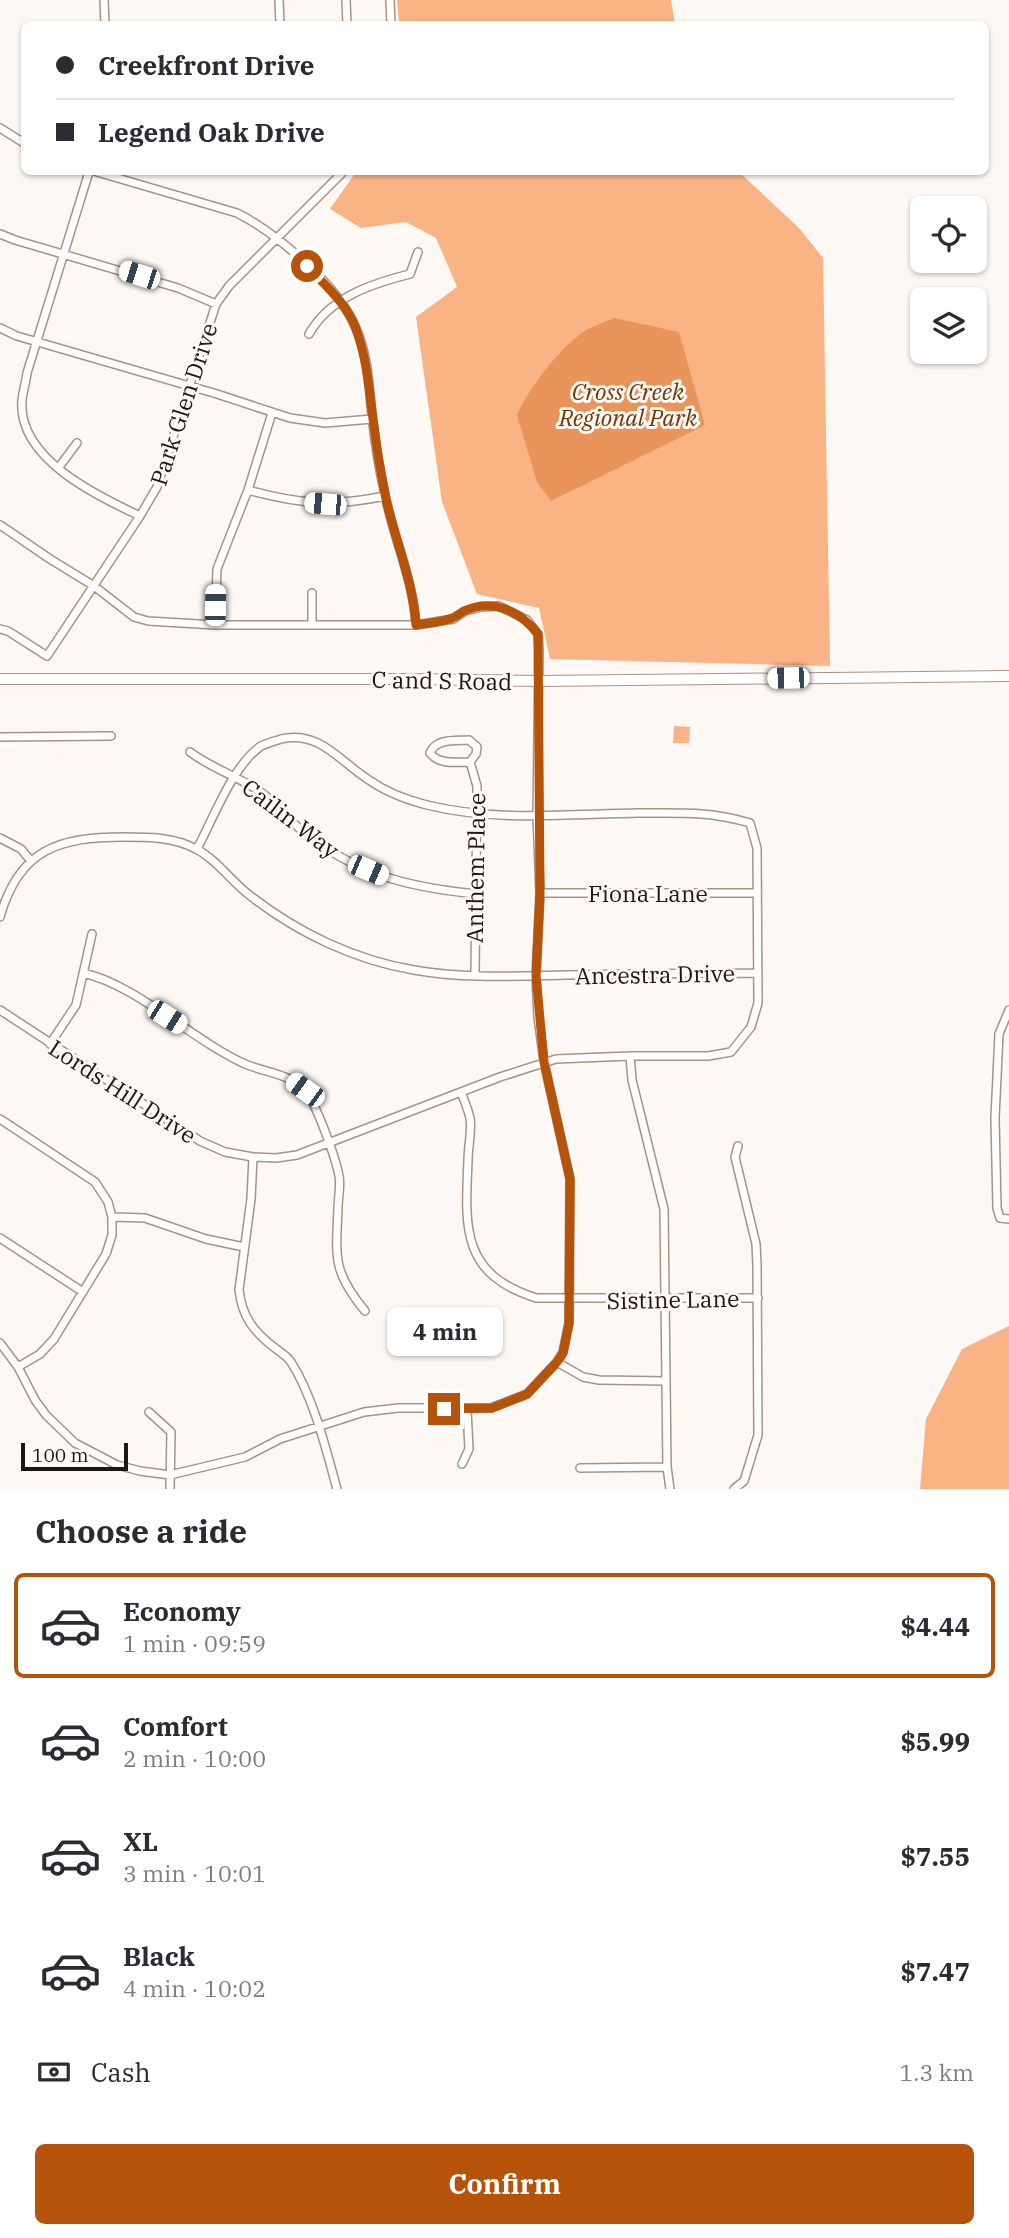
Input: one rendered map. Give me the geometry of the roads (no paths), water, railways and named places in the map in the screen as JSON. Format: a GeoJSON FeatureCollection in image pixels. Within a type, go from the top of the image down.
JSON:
{"type":"FeatureCollection","features":[{"type":"Feature","properties":{"kind":"main road","name":"C and S Road"},"geometry":{"type":"LineString","coordinates":[[0,679],[539,681],[1009,676]]}},
{"type":"Feature","properties":{"kind":"street"},"geometry":{"type":"LineString","coordinates":[[104,0],[105,21]]}},
{"type":"Feature","properties":{"kind":"street"},"geometry":{"type":"LineString","coordinates":[[279,0],[280,21]]}},
{"type":"Feature","properties":{"kind":"street"},"geometry":{"type":"LineString","coordinates":[[346,0],[347,21]]}},
{"type":"Feature","properties":{"kind":"street"},"geometry":{"type":"LineString","coordinates":[[390,0],[391,21]]}},
{"type":"Feature","properties":{"kind":"street"},"geometry":{"type":"LineString","coordinates":[[0,128],[21,141]]}},
{"type":"Feature","properties":{"kind":"street"},"geometry":{"type":"LineString","coordinates":[[88,175],[27,373],[22,402],[24,421],[32,442],[44,457],[104,499],[140,516]]}},
{"type":"Feature","properties":{"kind":"street"},"geometry":{"type":"LineString","coordinates":[[107,175],[237,213],[253,221],[297,255],[340,302],[356,327],[368,375],[372,419],[385,496],[408,572],[416,625]]}},
{"type":"Feature","properties":{"kind":"street","name":"Park Glen Drive"},"geometry":{"type":"LineString","coordinates":[[0,629],[8,631],[47,656],[157,486],[216,304],[229,286],[340,175]]}},
{"type":"Feature","properties":{"kind":"street"},"geometry":{"type":"LineString","coordinates":[[0,234],[178,288],[216,304]]}},
{"type":"Feature","properties":{"kind":"street"},"geometry":{"type":"LineString","coordinates":[[309,334],[318,318],[340,302],[369,285],[410,274],[418,252]]}},
{"type":"Feature","properties":{"kind":"street"},"geometry":{"type":"LineString","coordinates":[[0,328],[38,342],[304,421],[372,419]]}},
{"type":"Feature","properties":{"kind":"street"},"geometry":{"type":"LineString","coordinates":[[215,625],[217,569],[248,490],[272,412]]}},
{"type":"Feature","properties":{"kind":"street"},"geometry":{"type":"LineString","coordinates":[[59,467],[77,443]]}},
{"type":"Feature","properties":{"kind":"street"},"geometry":{"type":"LineString","coordinates":[[248,490],[284,500],[325,504],[351,503],[385,496]]}},
{"type":"Feature","properties":{"kind":"street"},"geometry":{"type":"LineString","coordinates":[[0,525],[94,586],[134,617],[148,621],[215,625],[416,625],[453,618],[465,611],[481,607],[499,606],[527,620],[538,634],[537,815],[540,893],[536,976],[544,1062],[570,1179],[568,1337],[557,1362],[527,1394],[492,1408],[380,1410],[281,1439],[245,1457],[170,1475],[117,1465],[75,1443],[46,1415],[18,1367],[0,1343]]}},
{"type":"Feature","properties":{"kind":"street"},"geometry":{"type":"LineString","coordinates":[[312,593],[312,625]]}},
{"type":"Feature","properties":{"kind":"street"},"geometry":{"type":"LineString","coordinates":[[0,737],[111,736]]}},
{"type":"Feature","properties":{"kind":"street"},"geometry":{"type":"LineString","coordinates":[[197,849],[235,776],[248,757],[263,745],[294,737],[325,745],[368,780],[411,801],[446,810],[537,815],[704,812],[750,824],[757,848],[758,1003],[751,1027],[731,1052],[708,1056],[577,1057],[544,1062],[461,1092]]}},
{"type":"Feature","properties":{"kind":"street","name":"Anthem Place"},"geometry":{"type":"LineString","coordinates":[[469,740],[477,747],[470,762],[442,762],[433,758],[430,753],[438,742],[469,740]]}},
{"type":"Feature","properties":{"kind":"street","name":"Cailin Way"},"geometry":{"type":"LineString","coordinates":[[190,752],[203,762],[235,776],[262,793],[299,828],[355,864],[413,886],[476,894]]}},
{"type":"Feature","properties":{"kind":"street","name":"Anthem Place"},"geometry":{"type":"LineString","coordinates":[[470,762],[477,786],[475,975]]}},
{"type":"Feature","properties":{"kind":"street","name":"Ancestra Drive"},"geometry":{"type":"LineString","coordinates":[[0,917],[15,878],[31,861],[59,844],[92,837],[149,837],[169,839],[197,849],[272,913],[320,940],[355,954],[414,970],[536,976],[758,973]]}},
{"type":"Feature","properties":{"kind":"street"},"geometry":{"type":"LineString","coordinates":[[0,838],[21,849],[31,861]]}},
{"type":"Feature","properties":{"kind":"street","name":"Fiona Lane"},"geometry":{"type":"LineString","coordinates":[[540,893],[757,893]]}},
{"type":"Feature","properties":{"kind":"street"},"geometry":{"type":"LineString","coordinates":[[50,1044],[76,1005],[92,934]]}},
{"type":"Feature","properties":{"kind":"street"},"geometry":{"type":"LineString","coordinates":[[83,973],[107,981],[230,1057],[292,1080],[305,1090],[314,1105],[339,1177],[336,1257],[340,1273],[347,1289],[365,1311]]}},
{"type":"Feature","properties":{"kind":"street","name":"Lords Hill Drive"},"geometry":{"type":"LineString","coordinates":[[0,1010],[200,1141],[225,1152],[253,1157],[297,1155],[461,1092]]}},
{"type":"Feature","properties":{"kind":"street"},"geometry":{"type":"LineString","coordinates":[[1009,1010],[999,1034],[995,1118],[997,1208],[1000,1218],[1009,1219]]}},
{"type":"Feature","properties":{"kind":"street"},"geometry":{"type":"LineString","coordinates":[[630,1056],[632,1080],[664,1209],[667,1467],[670,1489]]}},
{"type":"Feature","properties":{"kind":"street","name":"Sistine Lane"},"geometry":{"type":"LineString","coordinates":[[461,1092],[470,1117],[468,1231],[473,1249],[493,1276],[509,1287],[536,1298],[758,1298]]}},
{"type":"Feature","properties":{"kind":"street"},"geometry":{"type":"LineString","coordinates":[[0,1119],[95,1182],[108,1202],[112,1217],[112,1235],[106,1254],[54,1339],[40,1354],[18,1367]]}},
{"type":"Feature","properties":{"kind":"street"},"geometry":{"type":"LineString","coordinates":[[734,1489],[744,1481],[758,1435],[758,1298],[755,1244],[735,1157],[738,1146]]}},
{"type":"Feature","properties":{"kind":"street"},"geometry":{"type":"LineString","coordinates":[[253,1157],[251,1199],[239,1290],[241,1304],[258,1335],[289,1359],[307,1393],[338,1489]]}},
{"type":"Feature","properties":{"kind":"street"},"geometry":{"type":"LineString","coordinates":[[112,1217],[145,1218],[206,1239],[244,1247]]}},
{"type":"Feature","properties":{"kind":"street"},"geometry":{"type":"LineString","coordinates":[[0,1238],[83,1292]]}},
{"type":"Feature","properties":{"kind":"street"},"geometry":{"type":"LineString","coordinates":[[557,1362],[583,1377],[599,1381],[666,1381]]}},
{"type":"Feature","properties":{"kind":"street"},"geometry":{"type":"LineString","coordinates":[[462,1464],[469,1449],[467,1410]]}},
{"type":"Feature","properties":{"kind":"street"},"geometry":{"type":"LineString","coordinates":[[149,1412],[171,1432],[170,1489]]}},
{"type":"Feature","properties":{"kind":"street"},"geometry":{"type":"LineString","coordinates":[[580,1468],[667,1467]]}},
{"type":"Feature","properties":{"kind":"park label","name":"Cross Creek Regional Park"},"geometry":{"type":"Point","coordinates":[628,404]}}]}
